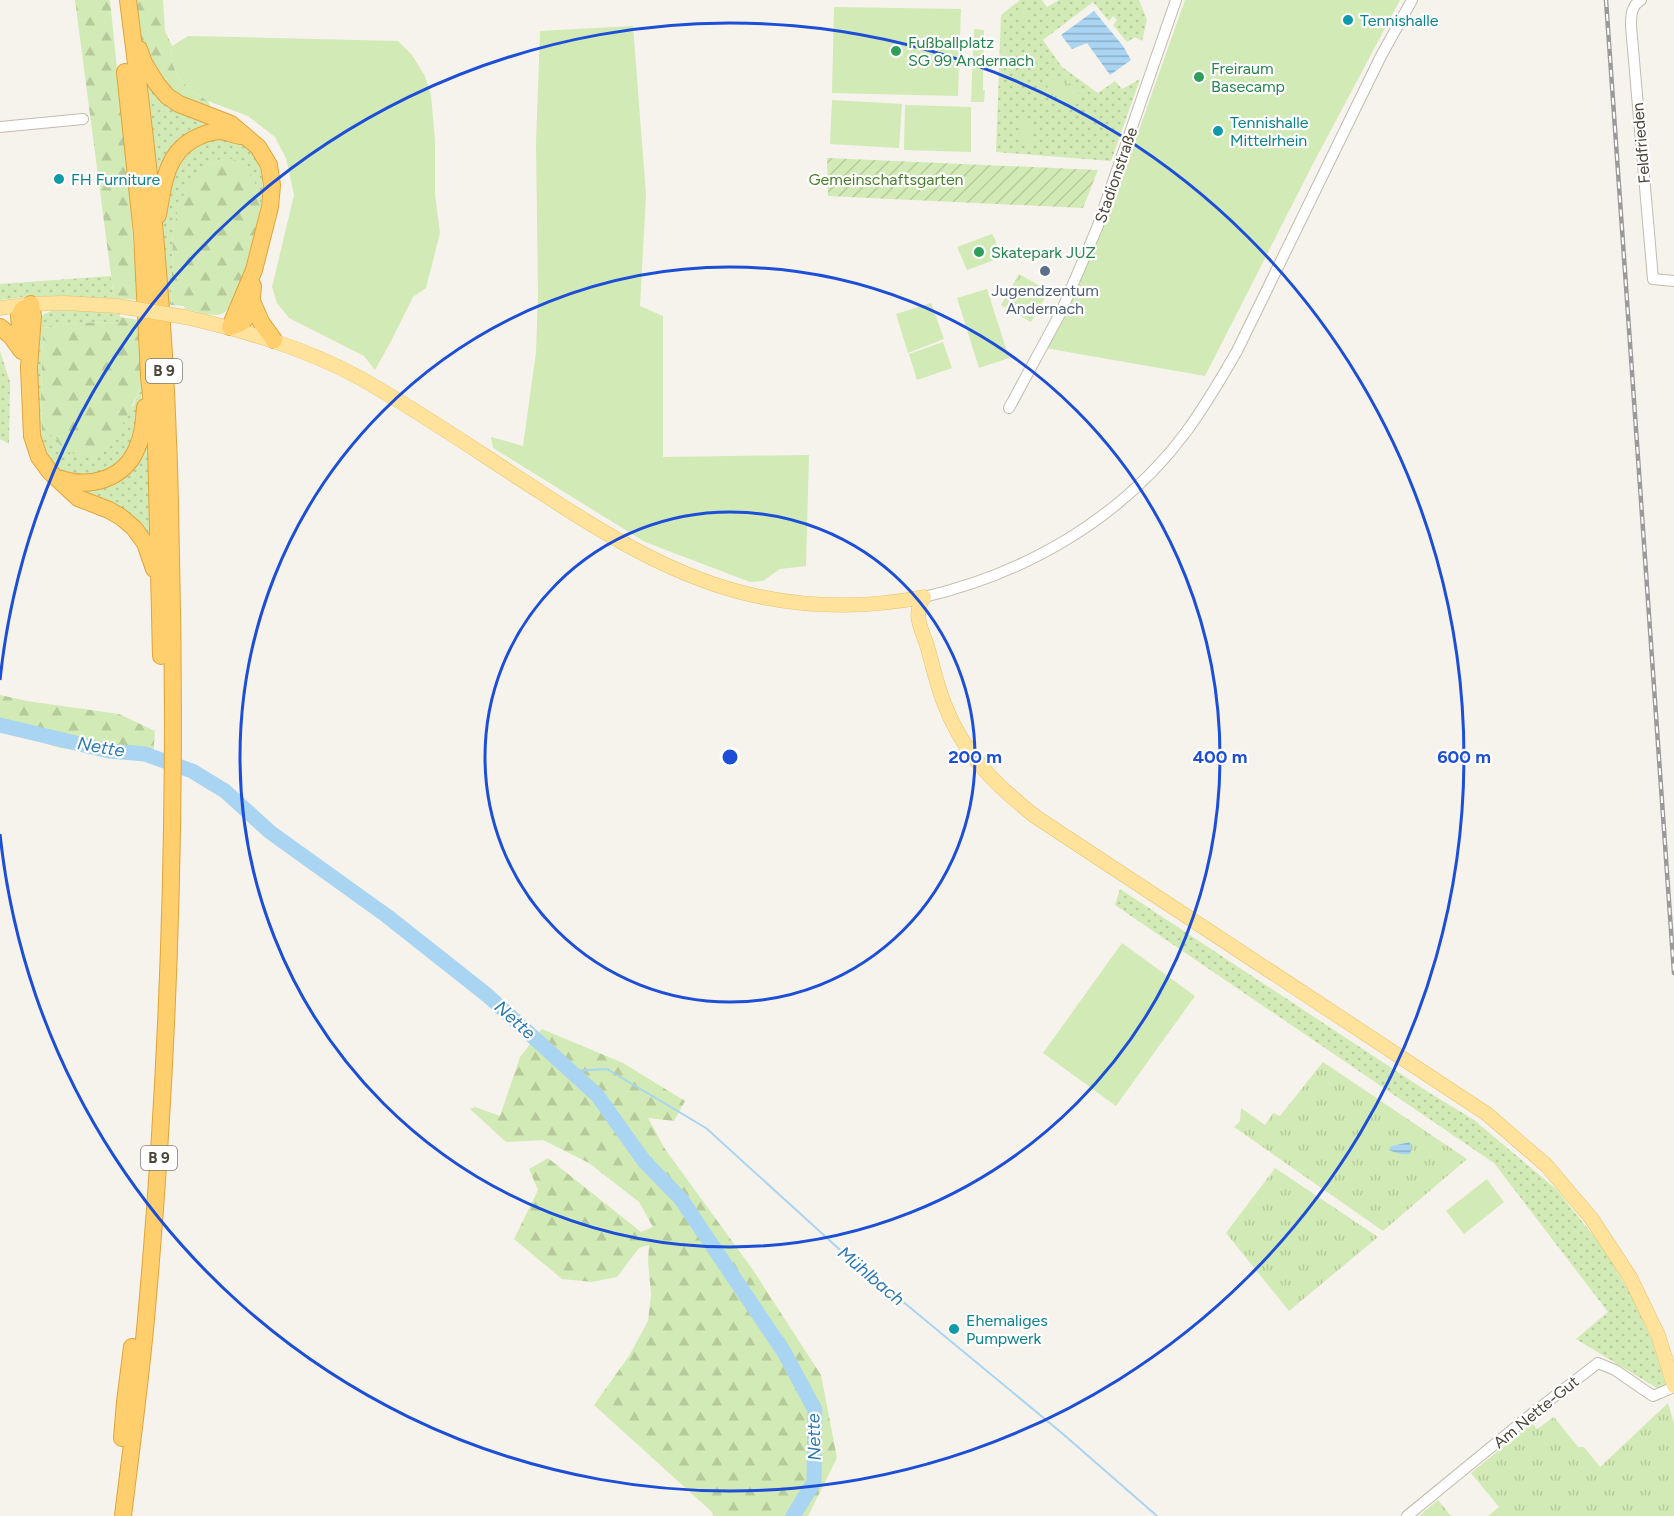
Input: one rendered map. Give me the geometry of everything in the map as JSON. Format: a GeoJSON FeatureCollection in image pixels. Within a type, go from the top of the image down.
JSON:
{"type":"FeatureCollection","features":[{"type":"Feature","properties":{"kind":"highway","name":"B 9"},"geometry":{"type":"LineString","coordinates":[[117,0],[142,234],[149,376],[156,443],[159,591],[168,707]]}},
{"type":"Feature","properties":{"kind":"highway","name":"B 9"},"geometry":{"type":"LineString","coordinates":[[123,1516],[146,1323],[164,1092],[170,962],[168,442],[154,233],[128,0]]}},
{"type":"Feature","properties":{"kind":"highway"},"geometry":{"type":"LineString","coordinates":[[132,32],[144,63],[167,96],[179,104],[231,124],[250,138],[265,156],[271,173],[270,207],[254,270],[230,327]]}},
{"type":"Feature","properties":{"kind":"highway"},"geometry":{"type":"LineString","coordinates":[[154,233],[165,179],[172,159],[180,150],[194,139],[220,131],[250,138]]}},
{"type":"Feature","properties":{"kind":"highway"},"geometry":{"type":"LineString","coordinates":[[230,327],[238,325],[249,315],[254,270]]}},
{"type":"Feature","properties":{"kind":"highway"},"geometry":{"type":"LineString","coordinates":[[252,301],[261,322],[274,340]]}},
{"type":"Feature","properties":{"kind":"highway"},"geometry":{"type":"LineString","coordinates":[[22,351],[19,316],[22,310],[31,304],[33,316],[29,367],[33,436],[39,457],[55,477],[78,498],[109,510],[134,528],[149,552],[159,591]]}},
{"type":"Feature","properties":{"kind":"highway"},"geometry":{"type":"LineString","coordinates":[[0,327],[11,336],[22,351],[29,367]]}},
{"type":"Feature","properties":{"kind":"highway"},"geometry":{"type":"LineString","coordinates":[[55,477],[82,483],[98,482],[114,476],[127,464],[137,448],[143,430],[149,376]]}},
{"type":"Feature","properties":{"kind":"highway","name":"B 9"},"geometry":{"type":"LineString","coordinates":[[112,1516],[136,1321],[146,1197],[168,799]]}},
{"type":"Feature","properties":{"kind":"main road"},"geometry":{"type":"LineString","coordinates":[[0,308],[64,303],[118,306],[185,317],[274,340],[318,357],[359,378],[419,413],[594,527],[635,550],[701,579],[750,595],[790,602],[837,605],[885,603],[924,597]]}},
{"type":"Feature","properties":{"kind":"main road"},"geometry":{"type":"LineString","coordinates":[[924,597],[918,609],[920,626],[944,702],[968,750],[1006,794],[1046,823],[1487,1114],[1547,1166],[1591,1218],[1630,1277],[1658,1335],[1674,1387]]}},
{"type":"Feature","properties":{"kind":"main road"},"geometry":{"type":"LineString","coordinates":[[924,597],[928,649]]}},
{"type":"Feature","properties":{"kind":"main road"},"geometry":{"type":"LineString","coordinates":[[885,603],[908,613],[920,626]]}},
{"type":"Feature","properties":{"kind":"street","name":"Stadionstraße"},"geometry":{"type":"LineString","coordinates":[[1009,408],[1061,312],[1097,228],[1176,0]]}},
{"type":"Feature","properties":{"kind":"street"},"geometry":{"type":"LineString","coordinates":[[924,597],[989,579],[1030,561],[1070,539],[1124,499],[1172,450],[1210,397],[1237,351],[1381,56],[1412,0]]}},
{"type":"Feature","properties":{"kind":"street","name":"Feldfrieden"},"geometry":{"type":"LineString","coordinates":[[1638,3],[1631,15],[1653,279],[1674,280]]}},
{"type":"Feature","properties":{"kind":"street"},"geometry":{"type":"LineString","coordinates":[[0,127],[83,119]]}},
{"type":"Feature","properties":{"kind":"street","name":"Am Nette-Gut"},"geometry":{"type":"LineString","coordinates":[[1407,1516],[1598,1363],[1616,1370],[1653,1396],[1674,1387]]}},
{"type":"Feature","properties":{"kind":"green space"},"geometry":{"type":"Polygon","coordinates":[[[75,0],[110,0],[138,300],[114,298],[75,0]]]}},
{"type":"Feature","properties":{"kind":"green space"},"geometry":{"type":"Polygon","coordinates":[[[136,0],[163,0],[165,31],[172,46],[171,60],[178,77],[193,92],[208,101],[209,111],[168,91],[142,43],[136,0]]]}},
{"type":"Feature","properties":{"kind":"green space"},"geometry":{"type":"Polygon","coordinates":[[[1020,0],[1042,0],[1047,7],[1059,0],[1139,0],[1147,20],[1142,41],[1135,37],[1127,42],[1113,25],[1117,20],[1113,16],[1109,21],[1093,2],[1043,40],[1062,67],[1098,93],[1115,81],[1122,89],[1140,79],[1111,161],[996,152],[1001,15],[1020,0]]]}},
{"type":"Feature","properties":{"kind":"green space"},"geometry":{"type":"Polygon","coordinates":[[[1185,0],[1400,0],[1205,376],[1045,348],[1073,294],[1127,164],[1185,0]]]}},
{"type":"Feature","properties":{"kind":"green space","name":"Fußballplatz SG 99 Andernach"},"geometry":{"type":"Polygon","coordinates":[[[834,7],[961,9],[958,96],[832,93],[834,7]]]}},
{"type":"Feature","properties":{"kind":"green space"},"geometry":{"type":"Polygon","coordinates":[[[1024,7],[1033,15],[1024,24],[1016,16],[1024,7]]]}},
{"type":"Feature","properties":{"kind":"green space"},"geometry":{"type":"Polygon","coordinates":[[[633,26],[646,195],[640,306],[663,316],[663,457],[809,455],[806,566],[780,569],[763,581],[750,582],[645,542],[493,448],[491,437],[523,446],[536,352],[538,295],[536,143],[540,31],[633,26]]]}},
{"type":"Feature","properties":{"kind":"green space"},"geometry":{"type":"Polygon","coordinates":[[[974,29],[984,30],[984,102],[971,102],[974,29]]]}},
{"type":"Feature","properties":{"kind":"green space"},"geometry":{"type":"Polygon","coordinates":[[[188,36],[398,41],[412,55],[425,76],[431,95],[435,141],[435,194],[440,233],[426,288],[413,297],[375,370],[364,356],[289,318],[277,303],[272,287],[294,195],[286,158],[275,137],[248,116],[208,101],[193,92],[178,77],[171,60],[172,46],[188,36]]]}},
{"type":"Feature","properties":{"kind":"green space"},"geometry":{"type":"Polygon","coordinates":[[[1059,76],[1079,90],[1075,102],[1060,104],[1051,98],[1047,88],[1051,81],[1059,76]]]}},
{"type":"Feature","properties":{"kind":"green space"},"geometry":{"type":"Polygon","coordinates":[[[145,82],[231,127],[207,130],[158,188],[145,82]]]}},
{"type":"Feature","properties":{"kind":"green space"},"geometry":{"type":"Polygon","coordinates":[[[832,100],[902,104],[899,148],[830,144],[832,100]]]}},
{"type":"Feature","properties":{"kind":"green space"},"geometry":{"type":"Polygon","coordinates":[[[905,105],[971,107],[971,152],[904,150],[905,105]]]}},
{"type":"Feature","properties":{"kind":"green space"},"geometry":{"type":"Polygon","coordinates":[[[1020,118],[1032,118],[1032,142],[1019,142],[1020,118]]]}},
{"type":"Feature","properties":{"kind":"green space"},"geometry":{"type":"Polygon","coordinates":[[[214,138],[238,142],[248,147],[255,155],[259,163],[262,184],[260,215],[258,194],[221,159],[205,167],[190,182],[179,206],[173,230],[171,305],[165,304],[162,229],[164,202],[183,152],[214,138]]]}},
{"type":"Feature","properties":{"kind":"green space","name":"Gemeinschaftsgarten"},"geometry":{"type":"Polygon","coordinates":[[[827,158],[1098,170],[1083,208],[828,196],[827,158]]]}},
{"type":"Feature","properties":{"kind":"green space"},"geometry":{"type":"Polygon","coordinates":[[[221,159],[233,159],[247,169],[258,192],[260,208],[256,231],[236,297],[227,311],[213,315],[185,309],[184,306],[171,305],[173,230],[179,206],[189,182],[205,167],[221,159]]]}},
{"type":"Feature","properties":{"kind":"green space","name":"Skatepark JUZ"},"geometry":{"type":"Polygon","coordinates":[[[992,234],[1000,258],[967,270],[957,247],[992,234]]]}},
{"type":"Feature","properties":{"kind":"green space"},"geometry":{"type":"Polygon","coordinates":[[[1019,274],[1049,291],[1031,322],[1001,305],[1019,274]]]}},
{"type":"Feature","properties":{"kind":"green space"},"geometry":{"type":"Polygon","coordinates":[[[111,276],[114,298],[30,296],[0,300],[0,284],[111,276]]]}},
{"type":"Feature","properties":{"kind":"green space"},"geometry":{"type":"Polygon","coordinates":[[[1021,276],[1031,282],[1014,311],[1004,306],[1021,276]]]}},
{"type":"Feature","properties":{"kind":"green space"},"geometry":{"type":"Polygon","coordinates":[[[1033,283],[1047,291],[1030,320],[1016,312],[1033,283]]]}},
{"type":"Feature","properties":{"kind":"green space"},"geometry":{"type":"Polygon","coordinates":[[[987,289],[1009,358],[979,368],[957,298],[987,289]]]}},
{"type":"Feature","properties":{"kind":"green space"},"geometry":{"type":"Polygon","coordinates":[[[931,303],[944,339],[908,353],[896,314],[931,303]]]}},
{"type":"Feature","properties":{"kind":"green space"},"geometry":{"type":"Polygon","coordinates":[[[52,311],[120,314],[121,322],[78,323],[43,328],[42,429],[133,406],[142,385],[141,407],[126,459],[98,478],[67,474],[58,468],[49,461],[37,431],[35,379],[38,320],[44,314],[52,311]]]}},
{"type":"Feature","properties":{"kind":"green space"},"geometry":{"type":"Polygon","coordinates":[[[120,317],[139,320],[142,385],[116,438],[95,458],[63,451],[57,439],[42,430],[43,328],[78,323],[120,322],[120,317]]]}},
{"type":"Feature","properties":{"kind":"green space"},"geometry":{"type":"Polygon","coordinates":[[[943,342],[952,368],[917,380],[909,354],[943,342]]]}},
{"type":"Feature","properties":{"kind":"green space"},"geometry":{"type":"Polygon","coordinates":[[[0,351],[10,382],[9,444],[0,439],[0,351]]]}},
{"type":"Feature","properties":{"kind":"green space"},"geometry":{"type":"Polygon","coordinates":[[[148,436],[152,543],[64,481],[101,485],[148,436]]]}},
{"type":"Feature","properties":{"kind":"green space"},"geometry":{"type":"Polygon","coordinates":[[[0,695],[119,714],[155,731],[153,760],[60,748],[0,730],[0,695]]]}},
{"type":"Feature","properties":{"kind":"green space"},"geometry":{"type":"Polygon","coordinates":[[[1120,889],[1474,1120],[1556,1189],[1604,1249],[1631,1295],[1652,1341],[1666,1386],[1660,1390],[1576,1339],[1608,1312],[1494,1163],[1115,905],[1120,889]]]}},
{"type":"Feature","properties":{"kind":"green space"},"geometry":{"type":"Polygon","coordinates":[[[1122,943],[1195,996],[1116,1106],[1043,1053],[1122,943]]]}},
{"type":"Feature","properties":{"kind":"green space"},"geometry":{"type":"Polygon","coordinates":[[[542,1029],[623,1063],[685,1101],[674,1121],[648,1118],[665,1149],[753,1270],[821,1375],[837,1458],[808,1516],[713,1516],[712,1512],[594,1405],[629,1356],[648,1321],[651,1294],[649,1245],[639,1248],[617,1277],[592,1282],[562,1279],[514,1239],[538,1190],[529,1169],[548,1158],[641,1232],[653,1227],[639,1202],[589,1163],[543,1140],[506,1142],[470,1109],[475,1107],[500,1116],[520,1057],[542,1029]]]}},
{"type":"Feature","properties":{"kind":"green space"},"geometry":{"type":"Polygon","coordinates":[[[1323,1062],[1467,1159],[1383,1231],[1234,1127],[1240,1121],[1241,1108],[1265,1125],[1273,1113],[1280,1116],[1323,1062]]]}},
{"type":"Feature","properties":{"kind":"green space"},"geometry":{"type":"Polygon","coordinates":[[[1275,1168],[1378,1237],[1289,1311],[1226,1233],[1275,1168]]]}},
{"type":"Feature","properties":{"kind":"green space"},"geometry":{"type":"Polygon","coordinates":[[[1487,1179],[1504,1202],[1464,1234],[1446,1211],[1487,1179]]]}},
{"type":"Feature","properties":{"kind":"green space"},"geometry":{"type":"Polygon","coordinates":[[[1303,1199],[1313,1207],[1297,1227],[1288,1220],[1303,1199]]]}},
{"type":"Feature","properties":{"kind":"green space"},"geometry":{"type":"Polygon","coordinates":[[[1668,1403],[1674,1424],[1674,1516],[1488,1516],[1499,1507],[1471,1473],[1532,1423],[1537,1429],[1554,1417],[1578,1447],[1584,1447],[1600,1467],[1668,1403]]]}},
{"type":"Feature","properties":{"kind":"green space"},"geometry":{"type":"Polygon","coordinates":[[[1438,1500],[1451,1516],[1419,1516],[1438,1500]]]}},
{"type":"Feature","properties":{"kind":"water"},"geometry":{"type":"Polygon","coordinates":[[[1094,11],[1123,46],[1131,60],[1110,75],[1087,43],[1072,49],[1061,35],[1094,11]]]}},
{"type":"Feature","properties":{"kind":"water"},"geometry":{"type":"Polygon","coordinates":[[[1410,1142],[1410,1154],[1399,1154],[1389,1150],[1392,1146],[1410,1142]]]}},
{"type":"Feature","properties":{"kind":"waterway","name":"Nette"},"geometry":{"type":"LineString","coordinates":[[0,725],[109,751],[145,754],[192,771],[225,791],[270,832],[387,916],[487,995],[597,1095],[644,1161],[681,1199],[784,1352],[815,1410],[814,1482],[793,1516]]}},
{"type":"Feature","properties":{"kind":"waterway","name":"Mühlbach"},"geometry":{"type":"LineString","coordinates":[[570,1071],[607,1069],[706,1128],[838,1248],[1063,1434],[1157,1516]]}},
{"type":"Feature","properties":{"kind":"railway"},"geometry":{"type":"LineString","coordinates":[[1606,0],[1674,973]]}},
{"type":"Feature","properties":{"kind":"place","name":"Tennishalle"},"geometry":{"type":"Point","coordinates":[1348,20]}},
{"type":"Feature","properties":{"kind":"place","name":"Fußballplatz SG 99 Andernach"},"geometry":{"type":"Point","coordinates":[896,51]}},
{"type":"Feature","properties":{"kind":"place","name":"Freiraum Basecamp"},"geometry":{"type":"Point","coordinates":[1199,77]}},
{"type":"Feature","properties":{"kind":"place","name":"Tennishalle Mittelrhein"},"geometry":{"type":"Point","coordinates":[1218,131]}},
{"type":"Feature","properties":{"kind":"place","name":"FH Furniture"},"geometry":{"type":"Point","coordinates":[59,179]}},
{"type":"Feature","properties":{"kind":"place","name":"Skatepark JUZ"},"geometry":{"type":"Point","coordinates":[979,252]}},
{"type":"Feature","properties":{"kind":"place","name":"Jugendzentum Andernach"},"geometry":{"type":"Point","coordinates":[1045,271]}},
{"type":"Feature","properties":{"kind":"place","name":"Ehemaliges Pumpwerk"},"geometry":{"type":"Point","coordinates":[954,1329]}}]}
